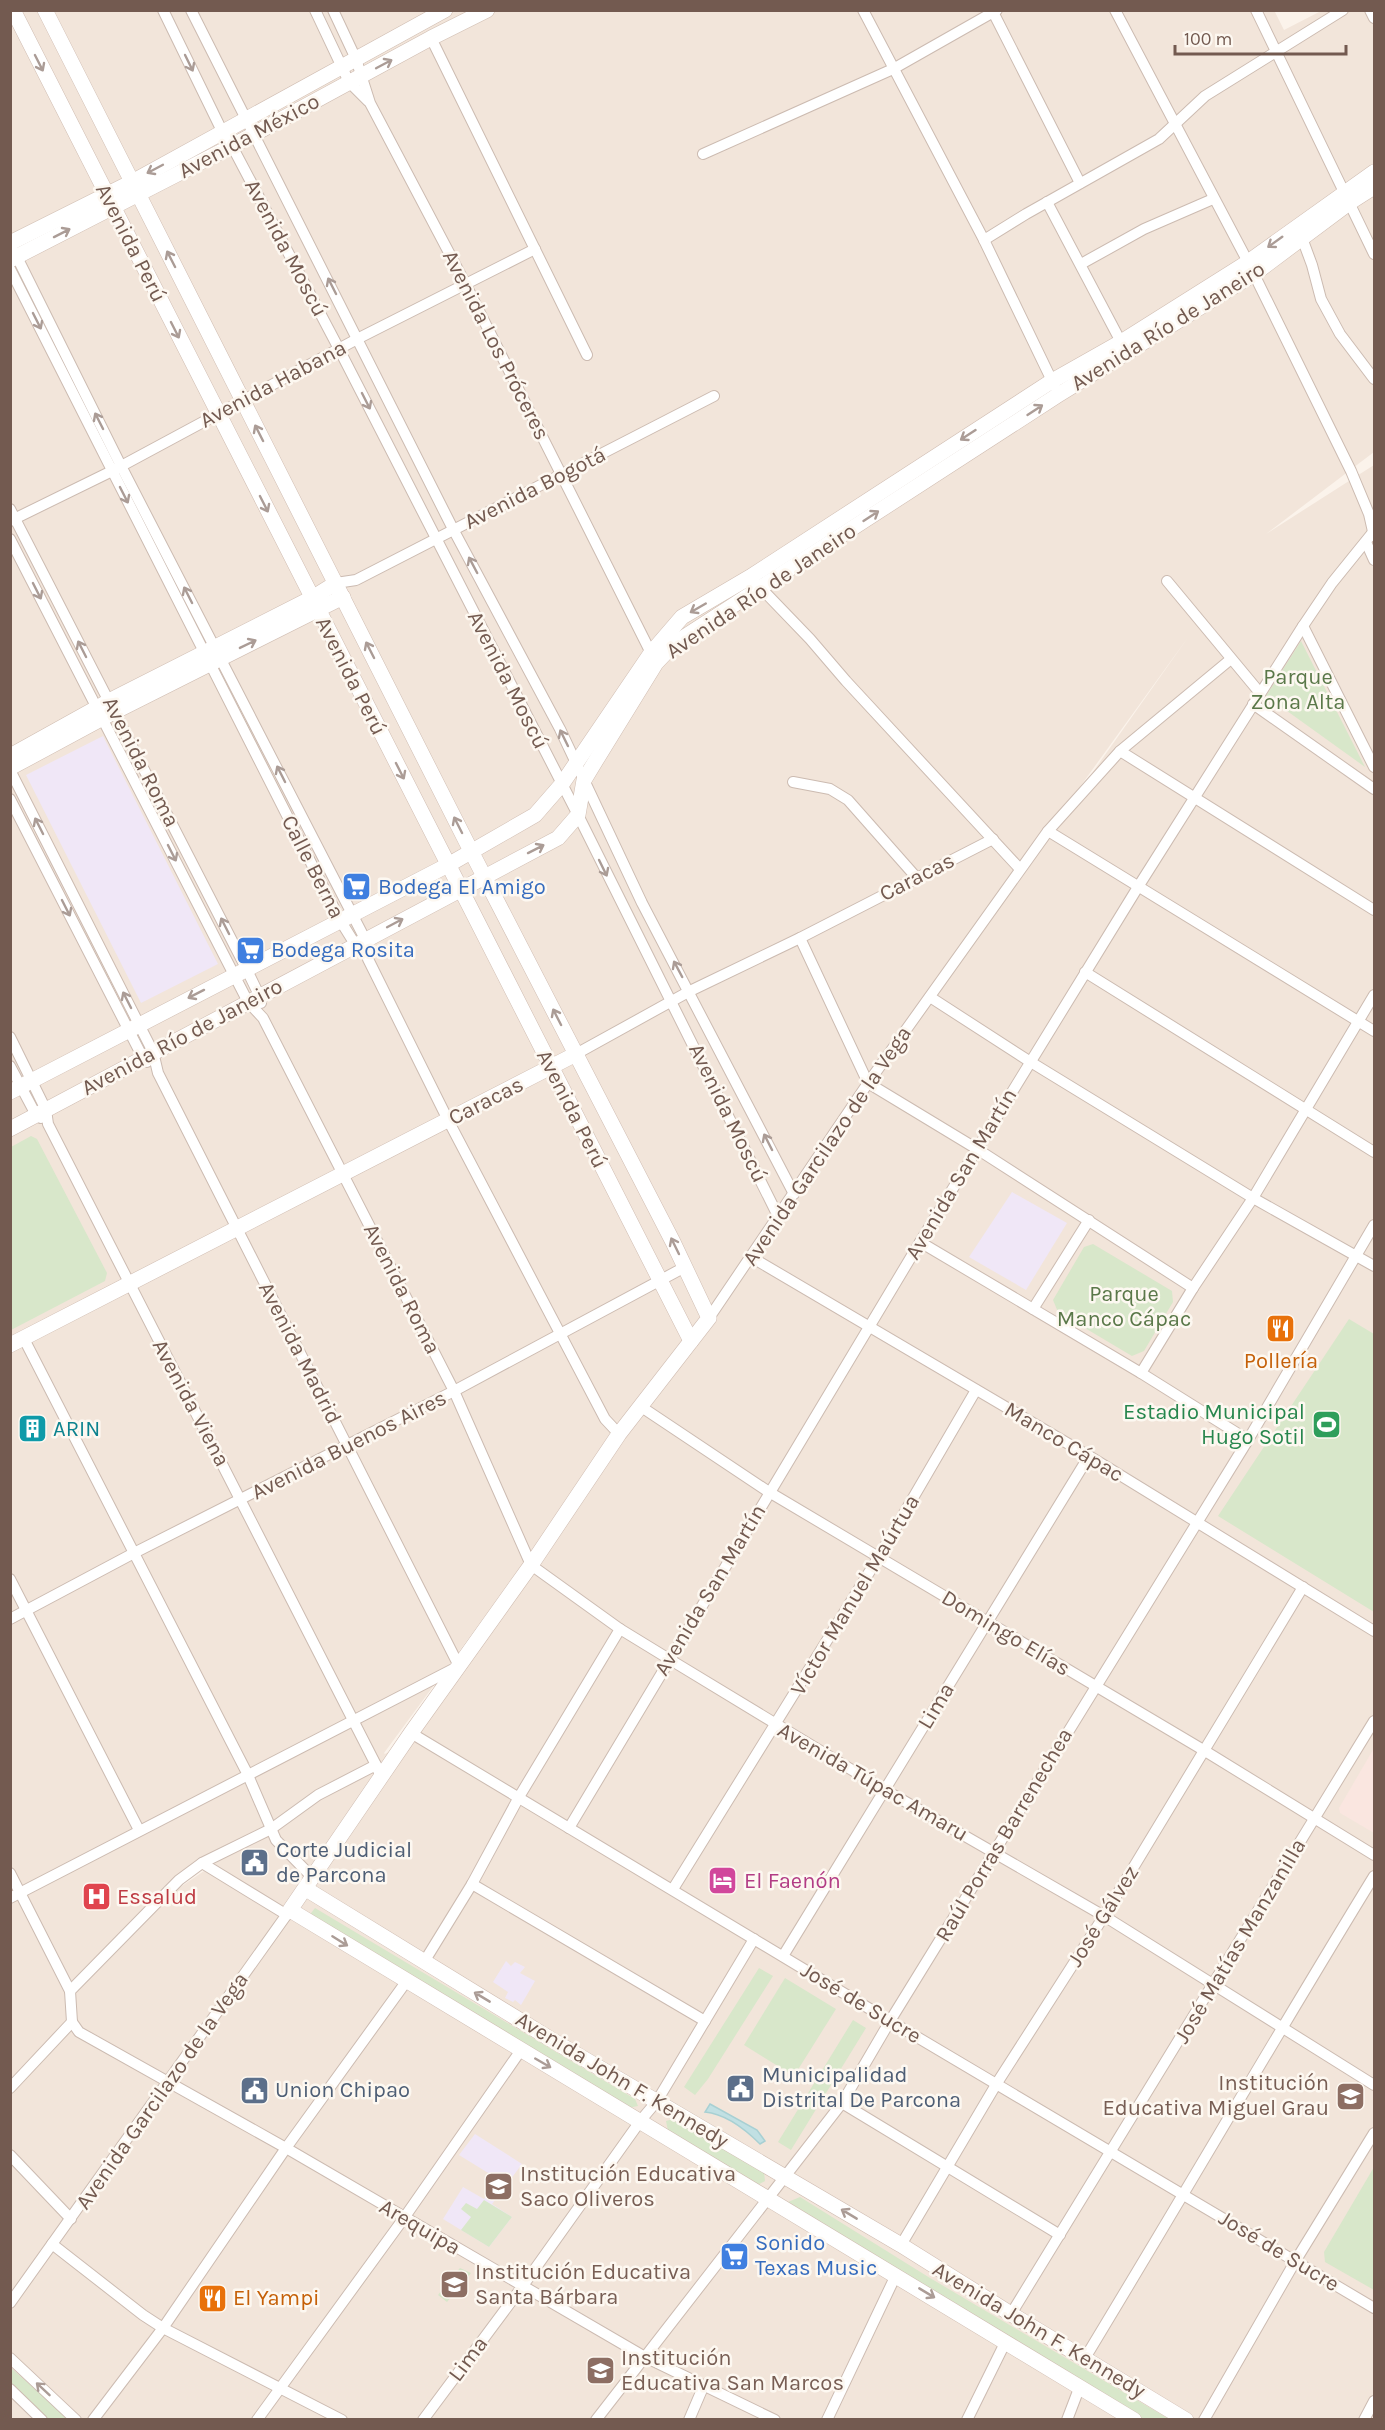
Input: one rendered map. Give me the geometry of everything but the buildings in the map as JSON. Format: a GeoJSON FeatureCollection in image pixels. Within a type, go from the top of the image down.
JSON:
{"type":"FeatureCollection","features":[{"type":"Feature","properties":{"kind":"street","name":"Avenida Perú"},"geometry":{"type":"LineString","coordinates":[[13,10],[692,1341]]}},
{"type":"Feature","properties":{"kind":"street","name":"Avenida Perú"},"geometry":{"type":"LineString","coordinates":[[45,10],[471,851],[686,1267],[709,1318]]}},
{"type":"Feature","properties":{"kind":"street","name":"Avenida Moscú"},"geometry":{"type":"LineString","coordinates":[[163,10],[223,133],[339,349],[578,815],[778,1216]]}},
{"type":"Feature","properties":{"kind":"street","name":"Avenida Moscú"},"geometry":{"type":"LineString","coordinates":[[191,10],[245,121],[358,338],[453,529],[576,764],[642,903],[794,1194]]}},
{"type":"Feature","properties":{"kind":"street"},"geometry":{"type":"LineString","coordinates":[[315,10],[342,67],[356,79]]}},
{"type":"Feature","properties":{"kind":"street"},"geometry":{"type":"LineString","coordinates":[[333,10],[356,59],[356,79]]}},
{"type":"Feature","properties":{"kind":"street","name":"Avenida México"},"geometry":{"type":"LineString","coordinates":[[135,188],[223,133],[446,10]]}},
{"type":"Feature","properties":{"kind":"street"},"geometry":{"type":"LineString","coordinates":[[863,10],[984,240],[1058,395]]}},
{"type":"Feature","properties":{"kind":"street"},"geometry":{"type":"LineString","coordinates":[[1115,10],[1251,268],[1351,471],[1369,514],[1374,560]]}},
{"type":"Feature","properties":{"kind":"street"},"geometry":{"type":"LineString","coordinates":[[1256,10],[1374,254]]}},
{"type":"Feature","properties":{"kind":"street"},"geometry":{"type":"LineString","coordinates":[[984,240],[1159,139],[1205,96],[1343,10]]}},
{"type":"Feature","properties":{"kind":"street"},"geometry":{"type":"LineString","coordinates":[[1370,10],[1374,18]]}},
{"type":"Feature","properties":{"kind":"street","name":"Avenida México"},"geometry":{"type":"LineString","coordinates":[[12,254],[108,200],[232,147],[483,11]]}},
{"type":"Feature","properties":{"kind":"street"},"geometry":{"type":"LineString","coordinates":[[703,154],[893,69],[994,11],[1080,183]]}},
{"type":"Feature","properties":{"kind":"street"},"geometry":{"type":"LineString","coordinates":[[432,38],[587,355]]}},
{"type":"Feature","properties":{"kind":"street","name":"Avenida Los Próceres"},"geometry":{"type":"LineString","coordinates":[[356,79],[465,283],[654,658]]}},
{"type":"Feature","properties":{"kind":"street","name":"Avenida Río de Janeiro"},"geometry":{"type":"LineString","coordinates":[[21,1086],[448,865],[535,815],[562,784],[682,617],[756,583],[909,483],[1052,381],[1302,238],[1374,172]]}},
{"type":"Feature","properties":{"kind":"street","name":"Avenida Río de Janeiro"},"geometry":{"type":"LineString","coordinates":[[909,483],[1058,395],[1251,268],[1346,198],[1374,187]]}},
{"type":"Feature","properties":{"kind":"street"},"geometry":{"type":"LineString","coordinates":[[1081,264],[1144,230],[1213,199]]}},
{"type":"Feature","properties":{"kind":"street"},"geometry":{"type":"LineString","coordinates":[[1047,202],[1122,342]]}},
{"type":"Feature","properties":{"kind":"street"},"geometry":{"type":"LineString","coordinates":[[1302,238],[1321,299],[1340,334],[1374,379]]}},
{"type":"Feature","properties":{"kind":"street","name":"Avenida Habana"},"geometry":{"type":"LineString","coordinates":[[12,516],[117,468],[358,338],[535,249]]}},
{"type":"Feature","properties":{"kind":"street","name":"Calle Berna"},"geometry":{"type":"LineString","coordinates":[[12,254],[117,468],[448,1120]]}},
{"type":"Feature","properties":{"kind":"street","name":"Avenida Bogotá"},"geometry":{"type":"LineString","coordinates":[[340,590],[435,538],[561,476],[714,396]]}},
{"type":"Feature","properties":{"kind":"street","name":"Avenida Roma"},"geometry":{"type":"LineString","coordinates":[[12,516],[106,710],[454,1390],[531,1565]]}},
{"type":"Feature","properties":{"kind":"street","name":"Avenida San Martín"},"geometry":{"type":"LineString","coordinates":[[569,1828],[1029,1061],[1303,626],[1332,583],[1372,535]]}},
{"type":"Feature","properties":{"kind":"street","name":"Avenida Roma"},"geometry":{"type":"LineString","coordinates":[[10,539],[106,710]]}},
{"type":"Feature","properties":{"kind":"street"},"geometry":{"type":"LineString","coordinates":[[1167,582],[1260,693]]}},
{"type":"Feature","properties":{"kind":"street"},"geometry":{"type":"LineString","coordinates":[[756,583],[1020,869]]}},
{"type":"Feature","properties":{"kind":"street"},"geometry":{"type":"LineString","coordinates":[[10,756],[106,710],[340,590]]}},
{"type":"Feature","properties":{"kind":"street"},"geometry":{"type":"LineString","coordinates":[[1303,626],[1374,767]]}},
{"type":"Feature","properties":{"kind":"street","name":"Avenida Río de Janeiro"},"geometry":{"type":"LineString","coordinates":[[10,1129],[43,1116],[148,1055],[558,838],[578,815],[584,780],[654,658]]}},
{"type":"Feature","properties":{"kind":"street","name":"Avenida Garcilazo de la Vega"},"geometry":{"type":"LineString","coordinates":[[10,2303],[289,1913],[379,1772],[411,1733],[459,1666],[640,1406],[709,1318],[868,1083],[1048,831],[1120,751],[1231,659]]}},
{"type":"Feature","properties":{"kind":"street"},"geometry":{"type":"LineString","coordinates":[[1253,704],[1374,789]]}},
{"type":"Feature","properties":{"kind":"street"},"geometry":{"type":"LineString","coordinates":[[10,769],[106,710]]}},
{"type":"Feature","properties":{"kind":"street"},"geometry":{"type":"LineString","coordinates":[[1120,751],[1374,910]]}},
{"type":"Feature","properties":{"kind":"street","name":"Avenida Madrid"},"geometry":{"type":"LineString","coordinates":[[10,769],[148,1055],[459,1666]]}},
{"type":"Feature","properties":{"kind":"street"},"geometry":{"type":"LineString","coordinates":[[793,783],[830,789],[848,800],[916,877]]}},
{"type":"Feature","properties":{"kind":"street","name":"Avenida Madrid"},"geometry":{"type":"LineString","coordinates":[[10,800],[134,1027]]}},
{"type":"Feature","properties":{"kind":"street"},"geometry":{"type":"LineString","coordinates":[[1048,831],[1374,1031]]}},
{"type":"Feature","properties":{"kind":"street","name":"Caracas"},"geometry":{"type":"LineString","coordinates":[[15,1341],[551,1068],[690,992],[801,938],[993,838]]}},
{"type":"Feature","properties":{"kind":"street"},"geometry":{"type":"LineString","coordinates":[[626,914],[642,903]]}},
{"type":"Feature","properties":{"kind":"street"},"geometry":{"type":"LineString","coordinates":[[801,938],[868,1083],[977,1149],[1193,1288]]}},
{"type":"Feature","properties":{"kind":"street"},"geometry":{"type":"LineString","coordinates":[[1085,972],[1374,1152]]}},
{"type":"Feature","properties":{"kind":"street"},"geometry":{"type":"LineString","coordinates":[[1141,1373],[1193,1288],[1253,1198],[1374,995]]}},
{"type":"Feature","properties":{"kind":"street"},"geometry":{"type":"LineString","coordinates":[[930,997],[1029,1061],[1253,1198],[1374,1266]]}},
{"type":"Feature","properties":{"kind":"street","name":"Avenida Viena"},"geometry":{"type":"LineString","coordinates":[[10,1036],[21,1086]]}},
{"type":"Feature","properties":{"kind":"street","name":"Avenida Viena"},"geometry":{"type":"LineString","coordinates":[[10,1066],[21,1086],[43,1116],[242,1500],[379,1772]]}},
{"type":"Feature","properties":{"kind":"street"},"geometry":{"type":"LineString","coordinates":[[725,1107],[744,1096]]}},
{"type":"Feature","properties":{"kind":"street"},"geometry":{"type":"LineString","coordinates":[[448,1120],[604,1419],[620,1434]]}},
{"type":"Feature","properties":{"kind":"street"},"geometry":{"type":"LineString","coordinates":[[1033,1309],[1089,1220]]}},
{"type":"Feature","properties":{"kind":"street","name":"Raúl Porras Barrenechea"},"geometry":{"type":"LineString","coordinates":[[596,2420],[842,2103],[1196,1521],[1248,1440],[1374,1226]]}},
{"type":"Feature","properties":{"kind":"street"},"geometry":{"type":"LineString","coordinates":[[920,1242],[1141,1373],[1248,1440]]}},
{"type":"Feature","properties":{"kind":"street","name":"Manco Cápac"},"geometry":{"type":"LineString","coordinates":[[751,1257],[1089,1456],[1374,1630]]}},
{"type":"Feature","properties":{"kind":"street","name":"Avenida Buenos Aires"},"geometry":{"type":"LineString","coordinates":[[10,1619],[134,1553],[347,1446],[686,1267]]}},
{"type":"Feature","properties":{"kind":"street"},"geometry":{"type":"LineString","coordinates":[[15,1341],[134,1553],[247,1773],[276,1840],[309,1884]]}},
{"type":"Feature","properties":{"kind":"street","name":"Víctor Manuel Maúrtua"},"geometry":{"type":"LineString","coordinates":[[673,1890],[878,1558],[976,1390]]}},
{"type":"Feature","properties":{"kind":"street","name":"Domingo Elías"},"geometry":{"type":"LineString","coordinates":[[640,1406],[769,1492],[1205,1751],[1374,1856]]}},
{"type":"Feature","properties":{"kind":"street","name":"Lima"},"geometry":{"type":"LineString","coordinates":[[783,1956],[1089,1456]]}},
{"type":"Feature","properties":{"kind":"street","name":"Avenida Túpac Amaru"},"geometry":{"type":"LineString","coordinates":[[531,1565],[620,1629],[885,1790],[1104,1916],[1374,2085]]}},
{"type":"Feature","properties":{"kind":"street"},"geometry":{"type":"LineString","coordinates":[[10,1579],[139,1830]]}},
{"type":"Feature","properties":{"kind":"street","name":"José Gálvez"},"geometry":{"type":"LineString","coordinates":[[901,2245],[997,2083],[1104,1916],[1303,1587]]}},
{"type":"Feature","properties":{"kind":"street"},"geometry":{"type":"LineString","coordinates":[[424,1962],[472,1884],[519,1797],[620,1629]]}},
{"type":"Feature","properties":{"kind":"street"},"geometry":{"type":"LineString","coordinates":[[16,1895],[247,1773],[459,1666]]}},
{"type":"Feature","properties":{"kind":"street","name":"José Matías Manzanilla"},"geometry":{"type":"LineString","coordinates":[[1011,2314],[1374,1721]]}},
{"type":"Feature","properties":{"kind":"street","name":"José de Sucre"},"geometry":{"type":"LineString","coordinates":[[411,1733],[1374,2308]]}},
{"type":"Feature","properties":{"kind":"street"},"geometry":{"type":"LineString","coordinates":[[70,1991],[179,1880],[202,1863],[271,1828],[318,1795],[379,1772]]}},
{"type":"Feature","properties":{"kind":"street"},"geometry":{"type":"LineString","coordinates":[[202,1863],[289,1913]]}},
{"type":"Feature","properties":{"kind":"street"},"geometry":{"type":"LineString","coordinates":[[10,1873],[16,1895],[70,1991],[72,2022],[10,2088]]}},
{"type":"Feature","properties":{"kind":"street"},"geometry":{"type":"LineString","coordinates":[[1085,2358],[1281,2027],[1374,1876]]}},
{"type":"Feature","properties":{"kind":"street","name":"Avenida John F. Kennedy"},"geometry":{"type":"LineString","coordinates":[[309,1884],[424,1962],[901,2245],[1186,2420]]}},
{"type":"Feature","properties":{"kind":"street"},"geometry":{"type":"LineString","coordinates":[[472,1884],[705,2021]]}},
{"type":"Feature","properties":{"kind":"street","name":"Avenida John F. Kennedy"},"geometry":{"type":"LineString","coordinates":[[289,1913],[640,2120],[1134,2420]]}},
{"type":"Feature","properties":{"kind":"street","name":"Lima"},"geometry":{"type":"LineString","coordinates":[[423,2420],[522,2287],[640,2120],[657,2101],[754,1939]]}},
{"type":"Feature","properties":{"kind":"street"},"geometry":{"type":"LineString","coordinates":[[93,2420],[163,2328],[286,2148],[406,1982]]}},
{"type":"Feature","properties":{"kind":"street","name":"Arequipa"},"geometry":{"type":"LineString","coordinates":[[72,2022],[79,2032],[286,2148],[645,2357],[775,2420]]}},
{"type":"Feature","properties":{"kind":"street"},"geometry":{"type":"LineString","coordinates":[[257,2420],[404,2218],[521,2050]]}},
{"type":"Feature","properties":{"kind":"street"},"geometry":{"type":"LineString","coordinates":[[842,2103],[1060,2235]]}},
{"type":"Feature","properties":{"kind":"street"},"geometry":{"type":"LineString","coordinates":[[1204,2420],[1296,2260],[1374,2133]]}},
{"type":"Feature","properties":{"kind":"street"},"geometry":{"type":"LineString","coordinates":[[10,2155],[71,2219]]}},
{"type":"Feature","properties":{"kind":"street"},"geometry":{"type":"LineString","coordinates":[[52,2244],[163,2328],[342,2420]]}},
{"type":"Feature","properties":{"kind":"street"},"geometry":{"type":"LineString","coordinates":[[827,2420],[896,2275]]}},
{"type":"Feature","properties":{"kind":"street"},"geometry":{"type":"LineString","coordinates":[[967,2420],[1006,2341]]}},
{"type":"Feature","properties":{"kind":"street"},"geometry":{"type":"LineString","coordinates":[[10,2358],[76,2420]]}},
{"type":"Feature","properties":{"kind":"street"},"geometry":{"type":"LineString","coordinates":[[689,2420],[704,2385]]}},
{"type":"Feature","properties":{"kind":"street"},"geometry":{"type":"LineString","coordinates":[[1067,2420],[1080,2386]]}},
{"type":"Feature","properties":{"kind":"street"},"geometry":{"type":"LineString","coordinates":[[10,2389],[42,2420]]}},
{"type":"Feature","properties":{"kind":"street"},"geometry":{"type":"LineString","coordinates":[[1364,2420],[1374,2401]]}},
{"type":"Feature","properties":{"kind":"shaded area"},"geometry":{"type":"Polygon","coordinates":[[[1274,10],[1284,30],[1321,11],[1374,11],[1374,452],[1266,534],[1374,465],[1374,2419],[11,2420],[11,11],[1274,10]],[[1189,636],[1048,831],[900,1045],[1189,636]],[[619,1434],[384,1753],[415,1735],[619,1434]],[[241,1846],[202,1863],[173,1892],[241,1846]]]}},
{"type":"Feature","properties":{"kind":"shaded area"},"geometry":{"type":"Polygon","coordinates":[[[103,736],[218,964],[141,1003],[26,775],[103,736]]]}},
{"type":"Feature","properties":{"kind":"shaded area"},"geometry":{"type":"Polygon","coordinates":[[[1012,1192],[1067,1223],[1026,1290],[969,1257],[1012,1192]]]}},
{"type":"Feature","properties":{"kind":"shaded area"},"geometry":{"type":"Polygon","coordinates":[[[1374,1748],[1374,1833],[1340,1813],[1339,1808],[1374,1748]]]}},
{"type":"Feature","properties":{"kind":"shaded area"},"geometry":{"type":"Polygon","coordinates":[[[506,1961],[511,1966],[515,1962],[525,1967],[520,1973],[535,1981],[521,2005],[515,2000],[513,2002],[505,1998],[508,1992],[493,1982],[506,1961]]]}},
{"type":"Feature","properties":{"kind":"shaded area","name":"Institución Educativa Saco Oliveros"},"geometry":{"type":"Polygon","coordinates":[[[475,2134],[522,2164],[492,2204],[512,2217],[489,2247],[443,2219],[463,2187],[484,2199],[498,2179],[459,2155],[475,2134]]]}},
{"type":"Feature","properties":{"kind":"green space","name":"Parque Zona Alta"},"geometry":{"type":"Polygon","coordinates":[[[1301,641],[1365,767],[1266,696],[1301,641]]]}},
{"type":"Feature","properties":{"kind":"green space"},"geometry":{"type":"Polygon","coordinates":[[[31,1136],[37,1139],[107,1273],[105,1281],[11,1330],[11,1147],[31,1136]]]}},
{"type":"Feature","properties":{"kind":"green space","name":"Parque Manco Cápac"},"geometry":{"type":"Polygon","coordinates":[[[1093,1244],[1172,1291],[1173,1302],[1144,1351],[1132,1356],[1058,1312],[1053,1300],[1084,1247],[1093,1244]]]}},
{"type":"Feature","properties":{"kind":"green space","name":"Estadio Municipal Hugo Sotil"},"geometry":{"type":"Polygon","coordinates":[[[1349,1319],[1374,1334],[1374,1612],[1218,1516],[1349,1319]]]}},
{"type":"Feature","properties":{"kind":"green space"},"geometry":{"type":"Polygon","coordinates":[[[315,1908],[635,2099],[638,2106],[628,2108],[308,1917],[315,1908]]]}},
{"type":"Feature","properties":{"kind":"green space"},"geometry":{"type":"Polygon","coordinates":[[[759,1968],[773,1976],[708,2079],[695,2095],[684,2087],[759,1968]]]}},
{"type":"Feature","properties":{"kind":"green space"},"geometry":{"type":"Polygon","coordinates":[[[785,1978],[836,2009],[794,2076],[744,2045],[785,1978]]]}},
{"type":"Feature","properties":{"kind":"green space"},"geometry":{"type":"Polygon","coordinates":[[[853,2020],[866,2028],[791,2150],[778,2142],[853,2020]]]}},
{"type":"Feature","properties":{"kind":"green space"},"geometry":{"type":"Polygon","coordinates":[[[673,2119],[764,2172],[765,2181],[756,2186],[668,2131],[666,2121],[673,2119]]]}},
{"type":"Feature","properties":{"kind":"green space"},"geometry":{"type":"Polygon","coordinates":[[[1374,2167],[1374,2290],[1325,2262],[1324,2252],[1374,2167]]]}},
{"type":"Feature","properties":{"kind":"green space"},"geometry":{"type":"Polygon","coordinates":[[[800,2197],[930,2278],[1169,2419],[1144,2419],[788,2202],[800,2197]]]}},
{"type":"Feature","properties":{"kind":"green space"},"geometry":{"type":"Polygon","coordinates":[[[484,2200],[512,2217],[489,2247],[461,2230],[471,2217],[461,2209],[466,2203],[477,2209],[484,2200]]]}},
{"type":"Feature","properties":{"kind":"green space","name":"Institución Educativa Santa Bárbara"},"geometry":{"type":"Polygon","coordinates":[[[460,2268],[471,2273],[447,2302],[438,2295],[460,2268]]]}},
{"type":"Feature","properties":{"kind":"green space"},"geometry":{"type":"Polygon","coordinates":[[[10,2367],[69,2419],[48,2419],[11,2383],[10,2367]]]}},
{"type":"Feature","properties":{"kind":"water"},"geometry":{"type":"Polygon","coordinates":[[[710,2104],[757,2130],[765,2141],[760,2144],[728,2119],[705,2112],[710,2104]]]}},
{"type":"Feature","properties":{"kind":"place","name":"Bodega El Amigo"},"geometry":{"type":"Point","coordinates":[357,887]}},
{"type":"Feature","properties":{"kind":"place","name":"Bodega Rosita"},"geometry":{"type":"Point","coordinates":[250,950]}},
{"type":"Feature","properties":{"kind":"place","name":"Pollería"},"geometry":{"type":"Point","coordinates":[1281,1329]}},
{"type":"Feature","properties":{"kind":"place","name":"Estadio Municipal Hugo Sotil"},"geometry":{"type":"Point","coordinates":[1326,1425]}},
{"type":"Feature","properties":{"kind":"place","name":"ARIN"},"geometry":{"type":"Point","coordinates":[32,1429]}},
{"type":"Feature","properties":{"kind":"place","name":"Corte Judicial de Parcona"},"geometry":{"type":"Point","coordinates":[255,1863]}},
{"type":"Feature","properties":{"kind":"place","name":"El Faenón"},"geometry":{"type":"Point","coordinates":[723,1881]}},
{"type":"Feature","properties":{"kind":"place","name":"Essalud"},"geometry":{"type":"Point","coordinates":[96,1897]}},
{"type":"Feature","properties":{"kind":"place","name":"Municipalidad Distrital De Parcona"},"geometry":{"type":"Point","coordinates":[741,2088]}},
{"type":"Feature","properties":{"kind":"place","name":"Union Chipao"},"geometry":{"type":"Point","coordinates":[254,2090]}},
{"type":"Feature","properties":{"kind":"place","name":"Institución Educativa Miguel Grau"},"geometry":{"type":"Point","coordinates":[1350,2096]}},
{"type":"Feature","properties":{"kind":"place","name":"Institución Educativa Saco Oliveros"},"geometry":{"type":"Point","coordinates":[499,2187]}},
{"type":"Feature","properties":{"kind":"place","name":"Sonido Texas Music"},"geometry":{"type":"Point","coordinates":[734,2256]}},
{"type":"Feature","properties":{"kind":"place","name":"Institución Educativa Santa Bárbara"},"geometry":{"type":"Point","coordinates":[454,2285]}},
{"type":"Feature","properties":{"kind":"place","name":"El Yampi"},"geometry":{"type":"Point","coordinates":[212,2298]}},
{"type":"Feature","properties":{"kind":"place","name":"Institución Educativa San Marcos"},"geometry":{"type":"Point","coordinates":[600,2371]}}]}
